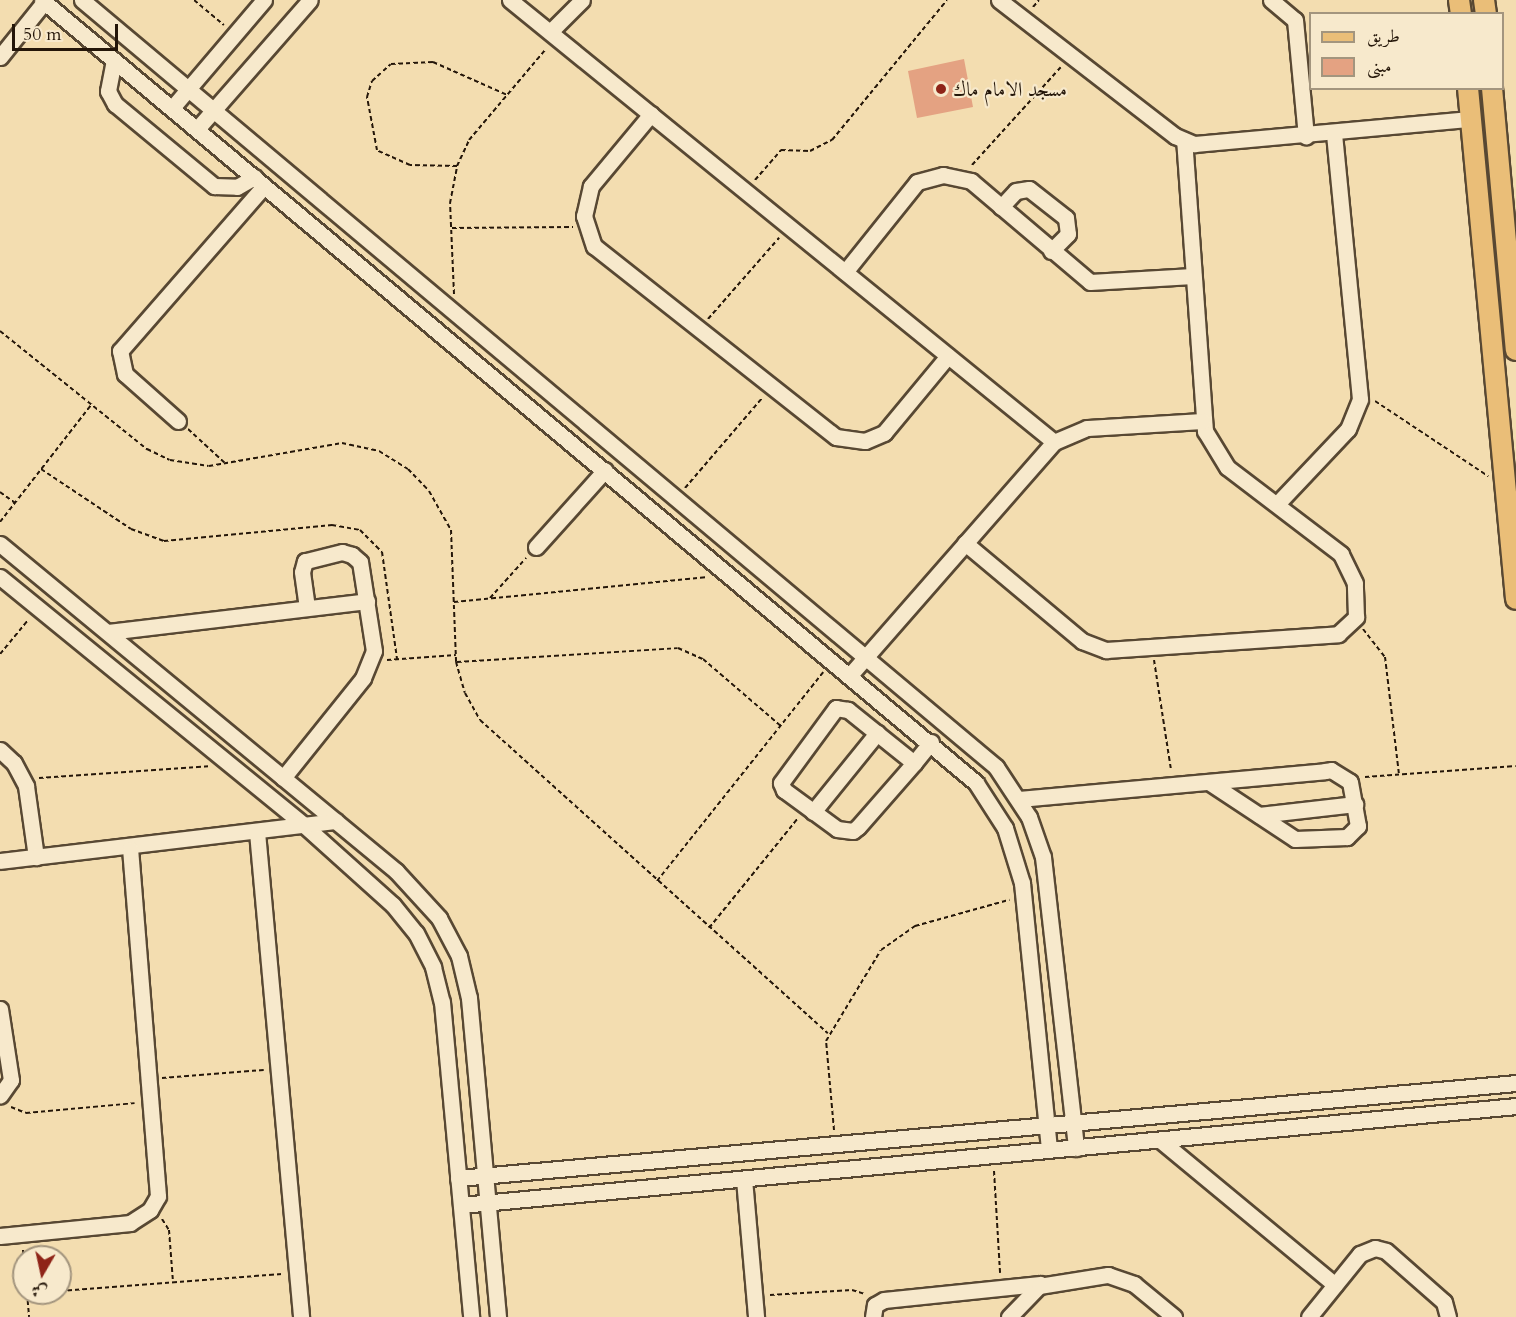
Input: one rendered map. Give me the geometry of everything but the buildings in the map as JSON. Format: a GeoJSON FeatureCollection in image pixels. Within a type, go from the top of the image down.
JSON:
{"type":"FeatureCollection","features":[{"type":"Feature","properties":{"kind":"main road"},"geometry":{"type":"LineString","coordinates":[[1468,90],[1507,403],[1505,487],[1516,599]]}},
{"type":"Feature","properties":{"kind":"main road"},"geometry":{"type":"LineString","coordinates":[[1492,90],[1516,350]]}},
{"type":"Feature","properties":{"kind":"street"},"geometry":{"type":"LineString","coordinates":[[82,0],[982,751],[1019,799],[1036,836],[1048,879],[1076,1148]]}},
{"type":"Feature","properties":{"kind":"street"},"geometry":{"type":"LineString","coordinates":[[172,108],[264,0]]}},
{"type":"Feature","properties":{"kind":"street"},"geometry":{"type":"LineString","coordinates":[[197,129],[310,0]]}},
{"type":"Feature","properties":{"kind":"street"},"geometry":{"type":"LineString","coordinates":[[510,0],[1054,442]]}},
{"type":"Feature","properties":{"kind":"street"},"geometry":{"type":"LineString","coordinates":[[553,34],[582,0]]}},
{"type":"Feature","properties":{"kind":"street"},"geometry":{"type":"LineString","coordinates":[[999,0],[1184,141],[1216,145],[1471,119]]}},
{"type":"Feature","properties":{"kind":"street"},"geometry":{"type":"LineString","coordinates":[[1271,0],[1295,21],[1306,136]]}},
{"type":"Feature","properties":{"kind":"street"},"geometry":{"type":"LineString","coordinates":[[0,57],[43,1],[964,770],[997,812],[1012,844],[1024,896],[1049,1150]]}},
{"type":"Feature","properties":{"kind":"street"},"geometry":{"type":"LineString","coordinates":[[114,60],[108,91],[115,104],[214,186],[237,187],[259,182]]}},
{"type":"Feature","properties":{"kind":"street"},"geometry":{"type":"LineString","coordinates":[[651,114],[591,186],[585,226],[594,246],[827,433],[846,440],[866,441],[884,433],[948,356]]}},
{"type":"Feature","properties":{"kind":"street"},"geometry":{"type":"LineString","coordinates":[[1277,504],[1347,429],[1356,415],[1360,391],[1334,133]]}},
{"type":"Feature","properties":{"kind":"street"},"geometry":{"type":"LineString","coordinates":[[965,543],[1082,641],[1106,650],[1152,649],[1338,634],[1353,623],[1359,604],[1348,564],[1333,545],[1227,467],[1209,441],[1203,421],[1184,141]]}},
{"type":"Feature","properties":{"kind":"street"},"geometry":{"type":"LineString","coordinates":[[845,272],[917,182],[944,175],[961,177],[1001,207],[1051,251],[1096,284],[1193,276]]}},
{"type":"Feature","properties":{"kind":"street"},"geometry":{"type":"LineString","coordinates":[[178,421],[125,374],[120,351],[259,182]]}},
{"type":"Feature","properties":{"kind":"street"},"geometry":{"type":"LineString","coordinates":[[1001,207],[1016,191],[1029,189],[1066,218],[1068,234],[1051,251]]}},
{"type":"Feature","properties":{"kind":"street"},"geometry":{"type":"LineString","coordinates":[[557,430],[574,410]]}},
{"type":"Feature","properties":{"kind":"street"},"geometry":{"type":"LineString","coordinates":[[850,675],[1054,442],[1087,428],[1203,421]]}},
{"type":"Feature","properties":{"kind":"street"},"geometry":{"type":"LineString","coordinates":[[536,547],[605,470]]}},
{"type":"Feature","properties":{"kind":"street"},"geometry":{"type":"LineString","coordinates":[[0,544],[336,821],[426,900],[459,956],[470,998],[498,1317]]}},
{"type":"Feature","properties":{"kind":"street"},"geometry":{"type":"LineString","coordinates":[[283,778],[363,678],[371,661],[374,639],[360,562],[342,552],[305,561],[307,608]]}},
{"type":"Feature","properties":{"kind":"street"},"geometry":{"type":"LineString","coordinates":[[0,577],[305,826],[393,905],[426,950],[442,1002],[471,1317]]}},
{"type":"Feature","properties":{"kind":"street"},"geometry":{"type":"LineString","coordinates":[[108,632],[367,601]]}},
{"type":"Feature","properties":{"kind":"street"},"geometry":{"type":"LineString","coordinates":[[914,763],[848,710],[833,709],[782,777],[784,790],[842,832],[853,831],[914,763],[931,742]]}},
{"type":"Feature","properties":{"kind":"street"},"geometry":{"type":"LineString","coordinates":[[810,809],[877,733]]}},
{"type":"Feature","properties":{"kind":"street"},"geometry":{"type":"LineString","coordinates":[[0,750],[24,779],[36,857]]}},
{"type":"Feature","properties":{"kind":"street"},"geometry":{"type":"LineString","coordinates":[[1019,799],[1331,770],[1347,778],[1355,804],[1358,826],[1347,837],[1295,839],[1209,782]]}},
{"type":"Feature","properties":{"kind":"street"},"geometry":{"type":"LineString","coordinates":[[1259,815],[1355,804]]}},
{"type":"Feature","properties":{"kind":"street"},"geometry":{"type":"LineString","coordinates":[[0,861],[130,849],[336,821]]}},
{"type":"Feature","properties":{"kind":"street"},"geometry":{"type":"LineString","coordinates":[[257,832],[301,1317]]}},
{"type":"Feature","properties":{"kind":"street"},"geometry":{"type":"LineString","coordinates":[[0,1236],[130,1223],[150,1210],[160,1188],[130,849]]}},
{"type":"Feature","properties":{"kind":"street"},"geometry":{"type":"LineString","coordinates":[[0,1009],[11,1080],[1,1095]]}},
{"type":"Feature","properties":{"kind":"street"},"geometry":{"type":"LineString","coordinates":[[458,1178],[1516,1083]]}},
{"type":"Feature","properties":{"kind":"street"},"geometry":{"type":"LineString","coordinates":[[461,1205],[1516,1106]]}},
{"type":"Feature","properties":{"kind":"street"},"geometry":{"type":"LineString","coordinates":[[1160,1140],[1335,1285]]}},
{"type":"Feature","properties":{"kind":"street"},"geometry":{"type":"LineString","coordinates":[[744,1179],[756,1317]]}},
{"type":"Feature","properties":{"kind":"street"},"geometry":{"type":"LineString","coordinates":[[1309,1317],[1364,1251],[1381,1249],[1444,1302],[1448,1317]]}},
{"type":"Feature","properties":{"kind":"street"},"geometry":{"type":"LineString","coordinates":[[874,1311],[884,1300],[1117,1276],[1134,1284],[1174,1317]]}},
{"type":"Feature","properties":{"kind":"street"},"geometry":{"type":"LineString","coordinates":[[1009,1317],[1032,1290],[1046,1283]]}},
{"type":"Feature","properties":{"kind":"path"},"geometry":{"type":"LineString","coordinates":[[194,0],[235,34]]}},
{"type":"Feature","properties":{"kind":"path"},"geometry":{"type":"LineString","coordinates":[[746,192],[776,153],[816,150],[832,140],[947,0]]}},
{"type":"Feature","properties":{"kind":"path"},"geometry":{"type":"LineString","coordinates":[[455,312],[451,190],[457,166],[469,140],[507,95],[553,34]]}},
{"type":"Feature","properties":{"kind":"path"},"geometry":{"type":"LineString","coordinates":[[961,177],[1071,56]]}},
{"type":"Feature","properties":{"kind":"path"},"geometry":{"type":"LineString","coordinates":[[457,166],[410,165],[378,150],[367,97],[377,74],[391,64],[441,63],[507,95]]}},
{"type":"Feature","properties":{"kind":"path"},"geometry":{"type":"LineString","coordinates":[[452,228],[585,226]]}},
{"type":"Feature","properties":{"kind":"path"},"geometry":{"type":"LineString","coordinates":[[698,329],[789,226]]}},
{"type":"Feature","properties":{"kind":"path"},"geometry":{"type":"LineString","coordinates":[[0,331],[158,455],[196,466],[226,464],[342,443],[390,456],[424,485],[448,523],[456,662],[465,693],[490,732],[828,1033]]}},
{"type":"Feature","properties":{"kind":"path"},"geometry":{"type":"LineString","coordinates":[[677,497],[771,387]]}},
{"type":"Feature","properties":{"kind":"path"},"geometry":{"type":"LineString","coordinates":[[1360,391],[1505,487]]}},
{"type":"Feature","properties":{"kind":"path"},"geometry":{"type":"LineString","coordinates":[[0,522],[92,405]]}},
{"type":"Feature","properties":{"kind":"path"},"geometry":{"type":"LineString","coordinates":[[178,421],[226,464]]}},
{"type":"Feature","properties":{"kind":"path"},"geometry":{"type":"LineString","coordinates":[[41,469],[131,529],[164,541],[332,525],[360,530],[382,552],[397,659]]}},
{"type":"Feature","properties":{"kind":"path"},"geometry":{"type":"LineString","coordinates":[[0,492],[15,503]]}},
{"type":"Feature","properties":{"kind":"path"},"geometry":{"type":"LineString","coordinates":[[490,598],[536,547]]}},
{"type":"Feature","properties":{"kind":"path"},"geometry":{"type":"LineString","coordinates":[[454,602],[730,574]]}},
{"type":"Feature","properties":{"kind":"path"},"geometry":{"type":"LineString","coordinates":[[0,654],[38,608]]}},
{"type":"Feature","properties":{"kind":"path"},"geometry":{"type":"LineString","coordinates":[[1353,623],[1372,637],[1384,657],[1399,774]]}},
{"type":"Feature","properties":{"kind":"path"},"geometry":{"type":"LineString","coordinates":[[456,662],[678,648],[703,660],[780,726]]}},
{"type":"Feature","properties":{"kind":"path"},"geometry":{"type":"LineString","coordinates":[[1152,649],[1173,785]]}},
{"type":"Feature","properties":{"kind":"path"},"geometry":{"type":"LineString","coordinates":[[371,661],[456,655]]}},
{"type":"Feature","properties":{"kind":"path"},"geometry":{"type":"LineString","coordinates":[[657,881],[833,660]]}},
{"type":"Feature","properties":{"kind":"path"},"geometry":{"type":"LineString","coordinates":[[24,779],[230,765]]}},
{"type":"Feature","properties":{"kind":"path"},"geometry":{"type":"LineString","coordinates":[[1347,778],[1516,766]]}},
{"type":"Feature","properties":{"kind":"path"},"geometry":{"type":"LineString","coordinates":[[709,928],[810,809]]}},
{"type":"Feature","properties":{"kind":"path"},"geometry":{"type":"LineString","coordinates":[[836,1144],[824,1057],[828,1033],[881,950],[902,932],[1024,896]]}},
{"type":"Feature","properties":{"kind":"path"},"geometry":{"type":"LineString","coordinates":[[150,1080],[279,1068]]}},
{"type":"Feature","properties":{"kind":"path"},"geometry":{"type":"LineString","coordinates":[[1,1095],[13,1108],[26,1113],[153,1102]]}},
{"type":"Feature","properties":{"kind":"path"},"geometry":{"type":"LineString","coordinates":[[993,1155],[1001,1288]]}},
{"type":"Feature","properties":{"kind":"path"},"geometry":{"type":"LineString","coordinates":[[150,1210],[169,1230],[173,1282]]}},
{"type":"Feature","properties":{"kind":"path"},"geometry":{"type":"LineString","coordinates":[[72,1290],[297,1272]]}},
{"type":"Feature","properties":{"kind":"path"},"geometry":{"type":"LineString","coordinates":[[754,1296],[852,1290],[874,1311]]}},
{"type":"Feature","properties":{"kind":"place","name":"مسجد الامام ماك"},"geometry":{"type":"Point","coordinates":[941,89]}}]}
